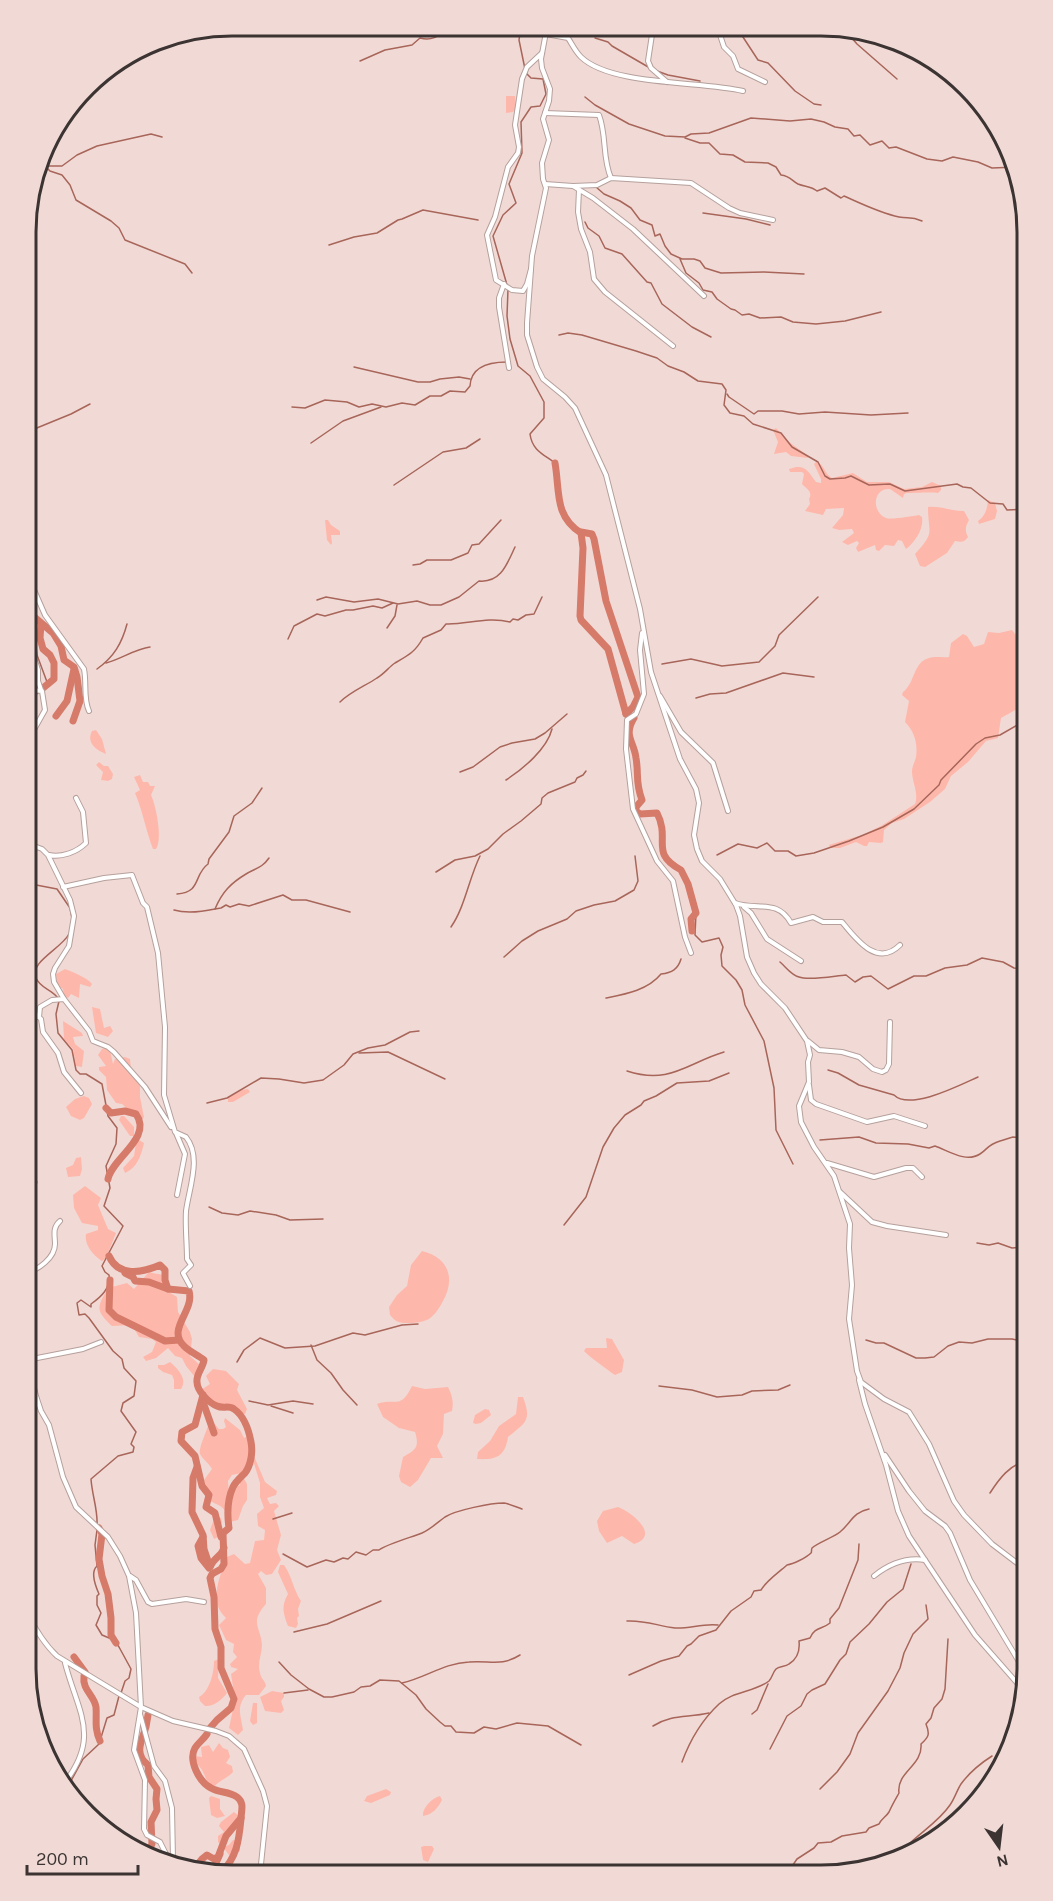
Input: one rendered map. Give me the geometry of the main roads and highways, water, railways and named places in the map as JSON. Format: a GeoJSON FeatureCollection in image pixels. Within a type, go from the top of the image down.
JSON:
{"type":"FeatureCollection","features":[{"type":"Feature","properties":{"kind":"waterway"},"geometry":{"type":"LineString","coordinates":[[360,61],[385,50],[412,45],[420,38],[438,36]]}},
{"type":"Feature","properties":{"kind":"waterway"},"geometry":{"type":"LineString","coordinates":[[520,36],[525,69]]}},
{"type":"Feature","properties":{"kind":"waterway"},"geometry":{"type":"LineString","coordinates":[[742,36],[758,60],[768,63],[795,91],[814,104],[821,105]]}},
{"type":"Feature","properties":{"kind":"waterway"},"geometry":{"type":"LineString","coordinates":[[595,38],[608,42],[650,68]]}},
{"type":"Feature","properties":{"kind":"waterway"},"geometry":{"type":"LineString","coordinates":[[853,39],[897,79]]}},
{"type":"Feature","properties":{"kind":"waterway"},"geometry":{"type":"LineString","coordinates":[[657,71],[700,81]]}},
{"type":"Feature","properties":{"kind":"waterway"},"geometry":{"type":"LineString","coordinates":[[507,285],[493,236],[503,215],[516,203],[509,184],[522,153],[521,122],[531,107],[540,106],[546,94],[543,79],[531,78],[526,73]]}},
{"type":"Feature","properties":{"kind":"waterway"},"geometry":{"type":"LineString","coordinates":[[585,97],[629,124],[665,136],[685,137],[691,134],[709,133],[751,118],[790,121],[811,119],[848,129],[854,136],[860,135],[870,145],[882,141],[889,148],[896,147],[927,159],[942,161],[953,157],[978,162],[992,168],[1006,167]]}},
{"type":"Feature","properties":{"kind":"waterway"},"geometry":{"type":"LineString","coordinates":[[47,166],[62,166],[77,155],[97,146],[151,134],[162,137]]}},
{"type":"Feature","properties":{"kind":"waterway"},"geometry":{"type":"LineString","coordinates":[[685,138],[700,143],[709,143],[720,154],[733,155],[745,162],[768,163],[776,167],[781,175],[817,191],[825,188],[841,198],[844,196],[885,213],[922,221]]}},
{"type":"Feature","properties":{"kind":"waterway"},"geometry":{"type":"LineString","coordinates":[[47,168],[62,175],[70,185],[76,200],[111,221],[119,228],[125,240],[185,264],[192,273]]}},
{"type":"Feature","properties":{"kind":"waterway"},"geometry":{"type":"LineString","coordinates":[[596,187],[604,194],[631,208],[640,220],[652,225],[655,236],[660,234],[671,254],[682,259],[700,261],[705,268],[721,273],[804,274]]}},
{"type":"Feature","properties":{"kind":"waterway"},"geometry":{"type":"LineString","coordinates":[[329,245],[377,233],[398,220],[423,210],[478,220]]}},
{"type":"Feature","properties":{"kind":"waterway"},"geometry":{"type":"LineString","coordinates":[[703,213],[770,225]]}},
{"type":"Feature","properties":{"kind":"waterway"},"geometry":{"type":"LineString","coordinates":[[585,222],[588,228],[599,236],[605,248],[622,254],[647,282],[651,283],[662,304],[692,327],[711,337]]}},
{"type":"Feature","properties":{"kind":"waterway"},"geometry":{"type":"LineString","coordinates":[[680,259],[686,273],[699,283],[703,290],[712,292],[717,299],[742,315],[749,314],[760,318],[781,317],[793,322],[816,324],[845,321],[881,312]]}},
{"type":"Feature","properties":{"kind":"waterway"},"geometry":{"type":"LineString","coordinates":[[508,289],[507,316],[510,339],[518,366],[530,376],[544,402],[544,418],[530,434],[531,439],[539,451],[555,463]]}},
{"type":"Feature","properties":{"kind":"waterway"},"geometry":{"type":"LineString","coordinates":[[559,335],[568,333],[582,335],[636,351],[657,358],[698,381],[722,384],[726,390],[724,405],[730,413],[744,416],[753,424],[781,433],[792,447],[818,462],[825,476],[830,479],[851,476],[869,485],[890,484],[905,491],[957,484],[971,488],[990,503],[1003,504],[1007,510],[1017,510]]}},
{"type":"Feature","properties":{"kind":"waterway"},"geometry":{"type":"LineString","coordinates":[[292,407],[305,408],[325,400],[347,402],[359,407],[372,404],[386,407],[402,403],[415,405],[430,396],[441,396],[450,391],[465,392],[474,374],[482,366],[507,362]]}},
{"type":"Feature","properties":{"kind":"waterway"},"geometry":{"type":"LineString","coordinates":[[354,367],[418,382],[459,377],[470,379]]}},
{"type":"Feature","properties":{"kind":"waterway"},"geometry":{"type":"LineString","coordinates":[[727,394],[754,414],[758,411],[871,415],[908,413]]}},
{"type":"Feature","properties":{"kind":"waterway"},"geometry":{"type":"LineString","coordinates":[[36,428],[90,404]]}},
{"type":"Feature","properties":{"kind":"waterway"},"geometry":{"type":"LineString","coordinates":[[311,443],[343,421],[381,407]]}},
{"type":"Feature","properties":{"kind":"waterway"},"geometry":{"type":"LineString","coordinates":[[394,485],[443,452],[466,448],[480,439]]}},
{"type":"Feature","properties":{"kind":"waterway"},"geometry":{"type":"LineString","coordinates":[[555,463],[562,511],[572,526],[581,533],[583,548],[581,620],[608,649],[626,714]]}},
{"type":"Feature","properties":{"kind":"waterway"},"geometry":{"type":"LineString","coordinates":[[413,565],[427,560],[451,560],[468,553],[472,545],[479,544],[501,520]]}},
{"type":"Feature","properties":{"kind":"waterway"},"geometry":{"type":"LineString","coordinates":[[581,532],[592,534],[594,539],[606,601],[638,697],[626,714],[634,718],[629,734],[635,752],[642,800],[636,807],[636,811],[640,814],[657,813],[661,823],[663,852],[671,864],[681,870],[688,884],[696,913],[691,919],[692,931]]}},
{"type":"Feature","properties":{"kind":"waterway"},"geometry":{"type":"LineString","coordinates":[[317,600],[326,597],[354,602],[378,599],[398,604],[417,601],[430,605],[441,605],[459,597],[479,581],[487,581],[498,576],[506,566],[515,547]]}},
{"type":"Feature","properties":{"kind":"waterway"},"geometry":{"type":"LineString","coordinates":[[340,702],[380,676],[411,653],[423,638],[441,630],[446,624],[485,620],[510,622],[513,619],[518,620],[526,615],[534,614],[542,597]]}},
{"type":"Feature","properties":{"kind":"waterway"},"geometry":{"type":"LineString","coordinates":[[662,664],[691,659],[722,666],[759,662],[775,646],[779,635],[818,597]]}},
{"type":"Feature","properties":{"kind":"waterway"},"geometry":{"type":"LineString","coordinates":[[288,639],[294,626],[317,614],[325,616],[373,606],[382,608],[393,603]]}},
{"type":"Feature","properties":{"kind":"waterway"},"geometry":{"type":"LineString","coordinates":[[387,628],[395,616],[397,605]]}},
{"type":"Feature","properties":{"kind":"waterway"},"geometry":{"type":"LineString","coordinates":[[36,619],[53,633],[61,646],[64,660],[74,667],[80,701],[73,721]]}},
{"type":"Feature","properties":{"kind":"waterway"},"geometry":{"type":"LineString","coordinates":[[41,624],[40,638],[43,649],[54,663],[54,679],[43,688]]}},
{"type":"Feature","properties":{"kind":"waterway"},"geometry":{"type":"LineString","coordinates":[[97,669],[116,649],[127,624]]}},
{"type":"Feature","properties":{"kind":"waterway"},"geometry":{"type":"LineString","coordinates":[[36,647],[47,682],[43,688]]}},
{"type":"Feature","properties":{"kind":"waterway"},"geometry":{"type":"LineString","coordinates":[[106,663],[150,647]]}},
{"type":"Feature","properties":{"kind":"waterway"},"geometry":{"type":"LineString","coordinates":[[56,716],[67,701],[74,669]]}},
{"type":"Feature","properties":{"kind":"waterway"},"geometry":{"type":"LineString","coordinates":[[696,698],[726,693],[783,673],[814,677]]}},
{"type":"Feature","properties":{"kind":"waterway"},"geometry":{"type":"LineString","coordinates":[[36,695],[39,692]]}},
{"type":"Feature","properties":{"kind":"waterway"},"geometry":{"type":"LineString","coordinates":[[460,772],[473,767],[500,747],[535,739],[567,714]]}},
{"type":"Feature","properties":{"kind":"waterway"},"geometry":{"type":"LineString","coordinates":[[717,855],[738,844],[757,848],[767,843],[775,851],[788,851],[796,856],[814,853],[883,827],[914,809],[976,744],[1017,725]]}},
{"type":"Feature","properties":{"kind":"waterway"},"geometry":{"type":"LineString","coordinates":[[506,780],[540,751],[552,729]]}},
{"type":"Feature","properties":{"kind":"waterway"},"geometry":{"type":"LineString","coordinates":[[436,872],[455,860],[475,856],[488,849],[541,804],[542,798],[548,793],[575,782],[586,771]]}},
{"type":"Feature","properties":{"kind":"waterway"},"geometry":{"type":"LineString","coordinates":[[177,894],[185,893],[194,887],[203,868],[229,832],[234,816],[252,803],[262,788]]}},
{"type":"Feature","properties":{"kind":"waterway"},"geometry":{"type":"LineString","coordinates":[[451,927],[460,911],[480,856]]}},
{"type":"Feature","properties":{"kind":"waterway"},"geometry":{"type":"LineString","coordinates":[[504,957],[522,941],[538,931],[567,919],[576,911],[615,901],[634,890],[638,881],[635,856]]}},
{"type":"Feature","properties":{"kind":"waterway"},"geometry":{"type":"LineString","coordinates":[[174,910],[194,912],[215,909],[231,885],[261,866],[269,858]]}},
{"type":"Feature","properties":{"kind":"waterway"},"geometry":{"type":"LineString","coordinates":[[36,885],[57,889],[70,908],[72,918]]}},
{"type":"Feature","properties":{"kind":"waterway"},"geometry":{"type":"LineString","coordinates":[[215,909],[226,905],[230,907],[239,904],[249,906],[283,895],[292,900],[306,900],[350,912]]}},
{"type":"Feature","properties":{"kind":"waterway"},"geometry":{"type":"LineString","coordinates":[[696,913],[695,935],[702,942],[719,938],[723,947],[722,966],[742,990],[745,1005],[764,1041],[774,1088],[776,1130],[793,1164]]}},
{"type":"Feature","properties":{"kind":"waterway"},"geometry":{"type":"LineString","coordinates":[[36,969],[41,961],[69,934]]}},
{"type":"Feature","properties":{"kind":"waterway"},"geometry":{"type":"LineString","coordinates":[[780,962],[794,975],[803,978],[846,975],[855,982],[863,977],[871,976],[888,989],[914,976],[926,976],[945,968],[967,965],[982,958],[1003,962],[1017,968]]}},
{"type":"Feature","properties":{"kind":"waterway"},"geometry":{"type":"LineString","coordinates":[[606,998],[643,988],[661,974],[674,970],[681,959]]}},
{"type":"Feature","properties":{"kind":"waterway"},"geometry":{"type":"LineString","coordinates":[[36,978],[57,997]]}},
{"type":"Feature","properties":{"kind":"waterway"},"geometry":{"type":"LineString","coordinates":[[59,1001],[56,1014],[58,1033],[72,1050],[76,1070],[102,1084],[108,1116],[117,1128],[116,1144],[106,1166],[110,1188],[104,1206],[123,1226],[102,1266],[109,1275],[107,1288],[91,1304],[91,1307],[81,1300],[77,1303],[79,1315],[85,1314],[89,1318],[113,1351],[122,1359],[124,1368],[136,1381],[134,1396],[123,1403],[121,1411],[136,1432],[131,1444],[134,1447],[133,1452],[118,1456],[91,1479],[97,1525]]}},
{"type":"Feature","properties":{"kind":"waterway"},"geometry":{"type":"LineString","coordinates":[[207,1103],[227,1098],[261,1078],[304,1083],[323,1080],[344,1065],[353,1054],[385,1045],[410,1032],[419,1031]]}},
{"type":"Feature","properties":{"kind":"waterway"},"geometry":{"type":"LineString","coordinates":[[359,1053],[388,1052],[445,1079]]}},
{"type":"Feature","properties":{"kind":"waterway"},"geometry":{"type":"LineString","coordinates":[[627,1071],[642,1075],[667,1074],[724,1052]]}},
{"type":"Feature","properties":{"kind":"waterway"},"geometry":{"type":"LineString","coordinates":[[828,1070],[859,1085],[901,1099],[911,1100],[935,1095],[978,1077]]}},
{"type":"Feature","properties":{"kind":"waterway"},"geometry":{"type":"LineString","coordinates":[[564,1225],[586,1197],[603,1147],[625,1115],[644,1101],[677,1083],[709,1081],[729,1073]]}},
{"type":"Feature","properties":{"kind":"waterway"},"geometry":{"type":"LineString","coordinates":[[106,1108],[111,1113],[125,1111],[136,1114],[140,1123],[136,1140],[116,1163],[108,1179]]}},
{"type":"Feature","properties":{"kind":"waterway"},"geometry":{"type":"LineString","coordinates":[[820,1140],[859,1137],[876,1143],[908,1144],[929,1148],[935,1146],[963,1157],[969,1157],[980,1154],[1000,1141],[1017,1137]]}},
{"type":"Feature","properties":{"kind":"waterway"},"geometry":{"type":"LineString","coordinates":[[209,1207],[222,1213],[238,1215],[250,1211],[276,1215],[290,1220],[323,1219]]}},
{"type":"Feature","properties":{"kind":"waterway"},"geometry":{"type":"LineString","coordinates":[[977,1243],[989,1245],[998,1243],[1017,1248]]}},
{"type":"Feature","properties":{"kind":"waterway"},"geometry":{"type":"LineString","coordinates":[[109,1256],[113,1263],[124,1270],[146,1270],[160,1265],[165,1270],[168,1289],[189,1291],[188,1306],[179,1326],[179,1340],[204,1360],[197,1379],[199,1389],[204,1396],[219,1407],[232,1408],[238,1412],[246,1424],[252,1446],[249,1466],[234,1485],[230,1497],[229,1528],[223,1533],[224,1564],[210,1578],[214,1597],[215,1629],[221,1647],[221,1668],[234,1699],[231,1708],[210,1728]]}},
{"type":"Feature","properties":{"kind":"waterway"},"geometry":{"type":"LineString","coordinates":[[125,1273],[133,1277],[135,1281],[149,1282],[168,1289]]}},
{"type":"Feature","properties":{"kind":"waterway"},"geometry":{"type":"LineString","coordinates":[[110,1280],[109,1310],[116,1317],[165,1341],[179,1340]]}},
{"type":"Feature","properties":{"kind":"waterway"},"geometry":{"type":"LineString","coordinates":[[237,1362],[244,1350],[260,1338],[285,1348],[315,1346],[353,1333],[365,1335],[402,1325],[418,1324]]}},
{"type":"Feature","properties":{"kind":"waterway"},"geometry":{"type":"LineString","coordinates":[[866,1340],[884,1343],[916,1358],[934,1357],[948,1346],[959,1342],[972,1343],[988,1339],[1017,1340]]}},
{"type":"Feature","properties":{"kind":"waterway"},"geometry":{"type":"LineString","coordinates":[[311,1345],[317,1360],[331,1373],[357,1405]]}},
{"type":"Feature","properties":{"kind":"waterway"},"geometry":{"type":"LineString","coordinates":[[659,1386],[692,1390],[717,1397],[742,1395],[752,1391],[778,1390],[790,1385]]}},
{"type":"Feature","properties":{"kind":"waterway"},"geometry":{"type":"LineString","coordinates":[[203,1395],[195,1425],[182,1432],[181,1441],[195,1456],[202,1486],[209,1495],[206,1507],[215,1513],[221,1537]]}},
{"type":"Feature","properties":{"kind":"waterway"},"geometry":{"type":"LineString","coordinates":[[249,1401],[268,1405],[293,1401],[313,1404]]}},
{"type":"Feature","properties":{"kind":"waterway"},"geometry":{"type":"LineString","coordinates":[[203,1402],[214,1433]]}},
{"type":"Feature","properties":{"kind":"waterway"},"geometry":{"type":"LineString","coordinates":[[271,1406],[293,1413]]}},
{"type":"Feature","properties":{"kind":"waterway"},"geometry":{"type":"LineString","coordinates":[[990,1493],[1001,1478],[1017,1464]]}},
{"type":"Feature","properties":{"kind":"waterway"},"geometry":{"type":"LineString","coordinates":[[197,1467],[193,1478],[192,1512],[203,1535],[204,1549],[210,1567]]}},
{"type":"Feature","properties":{"kind":"waterway"},"geometry":{"type":"LineString","coordinates":[[283,1554],[307,1567],[326,1560],[334,1562],[343,1558],[348,1559],[356,1552],[366,1555],[373,1550],[379,1550],[422,1533],[450,1514],[465,1509],[504,1503],[522,1509]]}},
{"type":"Feature","properties":{"kind":"waterway"},"geometry":{"type":"LineString","coordinates":[[629,1675],[679,1656],[699,1636],[716,1630],[731,1611],[751,1597],[754,1591],[761,1590],[787,1565],[806,1557],[814,1546],[837,1534],[856,1515],[869,1509]]}},
{"type":"Feature","properties":{"kind":"waterway"},"geometry":{"type":"LineString","coordinates":[[273,1519],[292,1513]]}},
{"type":"Feature","properties":{"kind":"waterway"},"geometry":{"type":"LineString","coordinates":[[99,1528],[102,1534],[99,1559],[108,1594],[111,1635],[116,1643]]}},
{"type":"Feature","properties":{"kind":"waterway"},"geometry":{"type":"LineString","coordinates":[[97,1530],[95,1545],[97,1566],[94,1575],[99,1594],[97,1605],[101,1613],[96,1625],[102,1635],[114,1640],[131,1669],[121,1693]]}},
{"type":"Feature","properties":{"kind":"waterway"},"geometry":{"type":"LineString","coordinates":[[203,1537],[198,1546],[201,1558],[209,1568]]}},
{"type":"Feature","properties":{"kind":"waterway"},"geometry":{"type":"LineString","coordinates":[[682,1762],[698,1730],[719,1704],[731,1696],[769,1681],[776,1669],[794,1660],[799,1641],[810,1638],[816,1630],[830,1623],[830,1619],[839,1608],[858,1560],[859,1544]]}},
{"type":"Feature","properties":{"kind":"waterway"},"geometry":{"type":"LineString","coordinates":[[210,1567],[224,1548]]}},
{"type":"Feature","properties":{"kind":"waterway"},"geometry":{"type":"LineString","coordinates":[[770,1749],[787,1716],[801,1706],[807,1694],[825,1684],[846,1654],[850,1642],[887,1602],[903,1589],[911,1564]]}},
{"type":"Feature","properties":{"kind":"waterway"},"geometry":{"type":"LineString","coordinates":[[294,1632],[327,1624],[381,1601]]}},
{"type":"Feature","properties":{"kind":"waterway"},"geometry":{"type":"LineString","coordinates":[[820,1789],[837,1772],[850,1754],[858,1733],[888,1691],[913,1634],[928,1619],[926,1605]]}},
{"type":"Feature","properties":{"kind":"waterway"},"geometry":{"type":"LineString","coordinates":[[627,1621],[675,1628],[718,1625]]}},
{"type":"Feature","properties":{"kind":"waterway"},"geometry":{"type":"LineString","coordinates":[[793,1865],[818,1843],[831,1842],[842,1836],[866,1832],[869,1828],[879,1824],[889,1812],[899,1793],[901,1780],[921,1752],[921,1744],[928,1733],[926,1724],[934,1708],[942,1699],[945,1689],[948,1639]]}},
{"type":"Feature","properties":{"kind":"waterway"},"geometry":{"type":"LineString","coordinates":[[402,1683],[451,1665],[469,1662],[501,1662],[520,1655]]}},
{"type":"Feature","properties":{"kind":"waterway"},"geometry":{"type":"LineString","coordinates":[[74,1657],[85,1672]]}},
{"type":"Feature","properties":{"kind":"waterway"},"geometry":{"type":"LineString","coordinates":[[279,1662],[291,1675],[324,1697],[354,1692],[380,1680],[399,1681],[416,1695],[426,1709],[440,1722],[445,1726],[451,1726],[456,1732],[474,1733],[484,1727],[496,1729],[517,1723],[548,1726],[581,1745]]}},
{"type":"Feature","properties":{"kind":"waterway"},"geometry":{"type":"LineString","coordinates":[[84,1676],[86,1689],[96,1707],[96,1728],[100,1741]]}},
{"type":"Feature","properties":{"kind":"waterway"},"geometry":{"type":"LineString","coordinates":[[752,1714],[757,1710],[768,1684]]}},
{"type":"Feature","properties":{"kind":"waterway"},"geometry":{"type":"LineString","coordinates":[[284,1693],[308,1690]]}},
{"type":"Feature","properties":{"kind":"waterway"},"geometry":{"type":"LineString","coordinates":[[71,1781],[83,1759],[99,1744],[107,1718],[114,1715],[119,1696]]}},
{"type":"Feature","properties":{"kind":"waterway"},"geometry":{"type":"LineString","coordinates":[[653,1726],[673,1718],[709,1713]]}},
{"type":"Feature","properties":{"kind":"waterway"},"geometry":{"type":"LineString","coordinates":[[146,1727],[148,1715]]}},
{"type":"Feature","properties":{"kind":"waterway"},"geometry":{"type":"LineString","coordinates":[[145,1730],[140,1753],[148,1765],[149,1777],[157,1789],[157,1810],[151,1822],[151,1847]]}},
{"type":"Feature","properties":{"kind":"waterway"},"geometry":{"type":"LineString","coordinates":[[207,1734],[193,1753],[196,1770],[207,1785],[214,1790],[234,1795],[242,1804],[236,1848],[228,1865]]}},
{"type":"Feature","properties":{"kind":"waterway"},"geometry":{"type":"LineString","coordinates":[[908,1845],[944,1813],[961,1784],[979,1765],[992,1756]]}},
{"type":"Feature","properties":{"kind":"waterway"},"geometry":{"type":"LineString","coordinates":[[200,1862],[207,1855],[214,1859],[218,1857],[226,1836],[241,1818]]}},
{"type":"Feature","properties":{"kind":"waterway"},"geometry":{"type":"LineString","coordinates":[[216,1864],[220,1854]]}}]}
